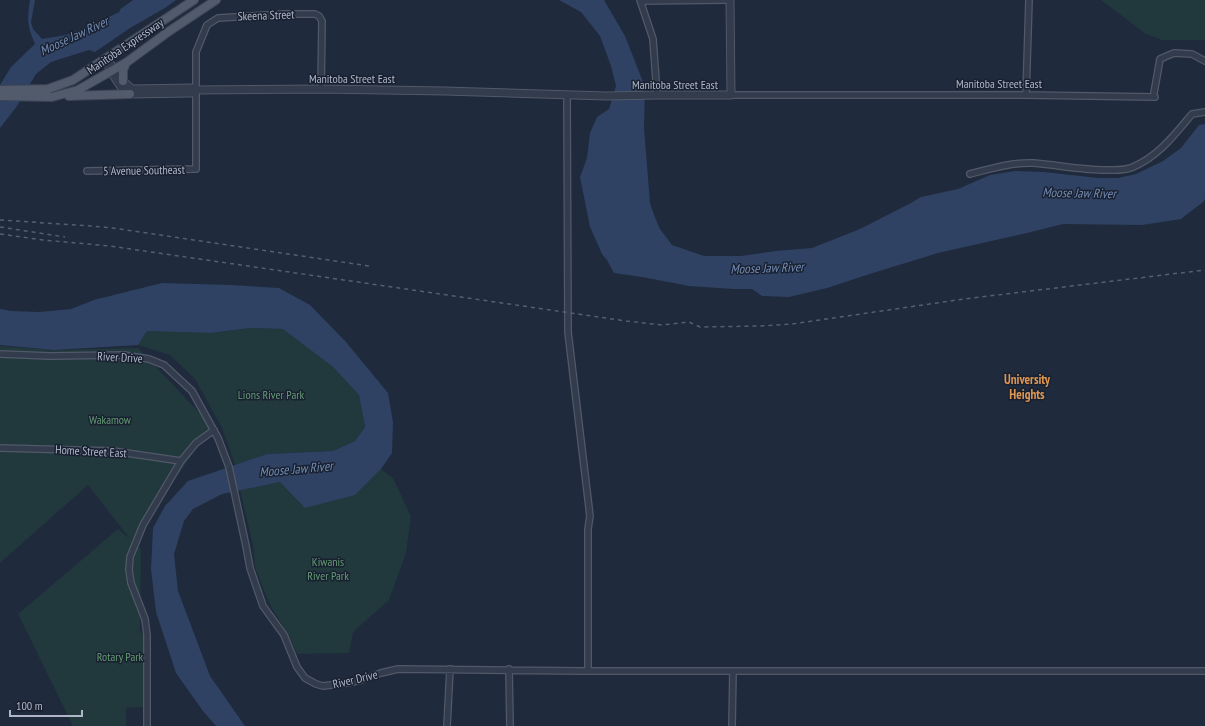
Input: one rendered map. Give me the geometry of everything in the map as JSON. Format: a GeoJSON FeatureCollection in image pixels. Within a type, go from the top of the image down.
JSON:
{"type":"FeatureCollection","features":[{"type":"Feature","properties":{"kind":"main road","name":"Manitoba Expressway"},"geometry":{"type":"LineString","coordinates":[[41,93],[73,80],[194,0]]}},
{"type":"Feature","properties":{"kind":"main road","name":"Manitoba Expressway"},"geometry":{"type":"LineString","coordinates":[[41,93],[52,97],[78,90],[127,62],[216,0]]}},
{"type":"Feature","properties":{"kind":"main road"},"geometry":{"type":"LineString","coordinates":[[123,81],[123,70],[127,62]]}},
{"type":"Feature","properties":{"kind":"main road"},"geometry":{"type":"LineString","coordinates":[[0,90],[41,93]]}},
{"type":"Feature","properties":{"kind":"main road"},"geometry":{"type":"LineString","coordinates":[[0,96],[41,93]]}},
{"type":"Feature","properties":{"kind":"main road"},"geometry":{"type":"LineString","coordinates":[[52,97],[130,94]]}},
{"type":"Feature","properties":{"kind":"street"},"geometry":{"type":"LineString","coordinates":[[653,95],[653,39],[641,0],[726,0]]}},
{"type":"Feature","properties":{"kind":"street"},"geometry":{"type":"LineString","coordinates":[[730,0],[731,95]]}},
{"type":"Feature","properties":{"kind":"street"},"geometry":{"type":"LineString","coordinates":[[1026,95],[1029,0]]}},
{"type":"Feature","properties":{"kind":"street","name":"Skeena Street"},"geometry":{"type":"LineString","coordinates":[[196,92],[196,52],[207,25],[218,18],[285,14],[315,14],[320,16],[322,21],[321,89]]}},
{"type":"Feature","properties":{"kind":"street","name":"Manitoba Street East"},"geometry":{"type":"LineString","coordinates":[[106,58],[121,87],[130,94],[321,89],[607,96],[1154,95],[1160,59],[1174,53],[1192,54],[1205,61]]}},
{"type":"Feature","properties":{"kind":"street","name":"Manitoba Street East"},"geometry":{"type":"LineString","coordinates":[[113,71],[132,89],[192,88],[196,92]]}},
{"type":"Feature","properties":{"kind":"street","name":"5 Avenue Southeast"},"geometry":{"type":"LineString","coordinates":[[87,171],[196,169],[196,92]]}},
{"type":"Feature","properties":{"kind":"street"},"geometry":{"type":"LineString","coordinates":[[568,95],[568,332],[590,516],[588,529],[585,671]]}},
{"type":"Feature","properties":{"kind":"street"},"geometry":{"type":"LineString","coordinates":[[970,174],[1001,166],[1032,163],[1088,170],[1123,170],[1134,167],[1152,157],[1170,140],[1192,114],[1205,112]]}},
{"type":"Feature","properties":{"kind":"street","name":"River Drive"},"geometry":{"type":"LineString","coordinates":[[0,354],[50,356],[124,355],[149,359],[164,366],[192,391],[214,430],[229,467],[250,568],[263,606],[284,635],[297,667],[306,678],[323,686],[361,680],[398,669],[585,671],[1205,671]]}},
{"type":"Feature","properties":{"kind":"street"},"geometry":{"type":"LineString","coordinates":[[147,726],[147,635],[145,619],[131,583],[128,570],[130,557],[143,524],[181,461],[196,443],[214,430]]}},
{"type":"Feature","properties":{"kind":"street","name":"Home Street East"},"geometry":{"type":"LineString","coordinates":[[0,448],[113,451],[181,461]]}},
{"type":"Feature","properties":{"kind":"street"},"geometry":{"type":"LineString","coordinates":[[447,726],[450,669]]}},
{"type":"Feature","properties":{"kind":"street"},"geometry":{"type":"LineString","coordinates":[[509,669],[510,726]]}},
{"type":"Feature","properties":{"kind":"street"},"geometry":{"type":"LineString","coordinates":[[732,726],[733,671]]}},
{"type":"Feature","properties":{"kind":"green space"},"geometry":{"type":"Polygon","coordinates":[[[1101,0],[1205,0],[1205,40],[1162,40],[1146,34],[1101,0]]]}},
{"type":"Feature","properties":{"kind":"green space","name":"Lions River Park"},"geometry":{"type":"Polygon","coordinates":[[[250,328],[284,329],[333,367],[359,395],[365,427],[355,441],[333,451],[267,454],[235,465],[222,428],[195,379],[170,355],[138,345],[147,331],[210,333],[250,328]]]}},
{"type":"Feature","properties":{"kind":"green space","name":"Wakamow"},"geometry":{"type":"Polygon","coordinates":[[[0,346],[54,350],[138,348],[212,426],[132,541],[141,549],[140,631],[143,636],[144,707],[126,708],[126,726],[73,726],[18,614],[118,529],[130,539],[88,485],[0,563],[0,346]]]}},
{"type":"Feature","properties":{"kind":"green space","name":"Kiwanis River Park"},"geometry":{"type":"Polygon","coordinates":[[[381,469],[393,478],[411,516],[406,553],[389,600],[353,632],[349,653],[297,654],[290,638],[269,603],[255,567],[253,545],[240,490],[280,482],[355,495],[381,469]]]}},
{"type":"Feature","properties":{"kind":"water"},"geometry":{"type":"Polygon","coordinates":[[[30,0],[35,0],[31,22],[33,29],[42,39],[66,35],[113,15],[141,0],[176,0],[130,28],[95,52],[89,50],[51,62],[36,74],[17,106],[0,128],[0,85],[11,67],[35,44],[28,22],[30,0]]]}},
{"type":"Feature","properties":{"kind":"water"},"geometry":{"type":"Polygon","coordinates":[[[559,0],[604,0],[625,36],[645,87],[644,128],[650,203],[654,215],[660,229],[672,245],[704,256],[741,256],[812,248],[860,229],[921,197],[958,189],[990,175],[1015,171],[1044,172],[1098,178],[1118,178],[1136,174],[1163,161],[1181,148],[1199,125],[1205,124],[1205,199],[1181,219],[1142,225],[1063,224],[938,253],[827,288],[789,297],[762,296],[752,289],[689,286],[614,273],[602,254],[590,227],[580,177],[587,158],[590,133],[597,117],[609,109],[616,86],[611,66],[600,36],[581,12],[559,0]]]}},
{"type":"Feature","properties":{"kind":"water"},"geometry":{"type":"Polygon","coordinates":[[[162,283],[279,288],[310,305],[346,342],[388,393],[393,422],[392,453],[381,469],[355,495],[305,508],[280,482],[222,494],[193,509],[184,521],[174,554],[178,591],[210,676],[245,726],[216,726],[203,711],[176,673],[156,612],[151,569],[153,528],[165,506],[188,481],[267,454],[333,451],[355,441],[365,427],[359,395],[333,367],[283,329],[250,328],[210,333],[147,331],[138,345],[54,350],[0,345],[0,309],[39,312],[71,309],[94,300],[162,283]]]}},
{"type":"Feature","properties":{"kind":"waterway","name":"Moose Jaw River"},"geometry":{"type":"LineString","coordinates":[[124,12],[141,0]]}},
{"type":"Feature","properties":{"kind":"railway"},"geometry":{"type":"LineString","coordinates":[[0,220],[113,228],[369,266]]}},
{"type":"Feature","properties":{"kind":"railway"},"geometry":{"type":"LineString","coordinates":[[0,227],[65,237]]}},
{"type":"Feature","properties":{"kind":"railway"},"geometry":{"type":"LineString","coordinates":[[0,234],[43,240],[110,246],[626,321],[662,325],[689,322],[700,327],[792,324],[964,299],[1205,270]]}},
{"type":"Feature","properties":{"kind":"district","name":"University Heights"},"geometry":{"type":"Point","coordinates":[1027,386]}},
{"type":"Feature","properties":{"kind":"park label","name":"Rotary Park"},"geometry":{"type":"Point","coordinates":[120,656]}}]}
